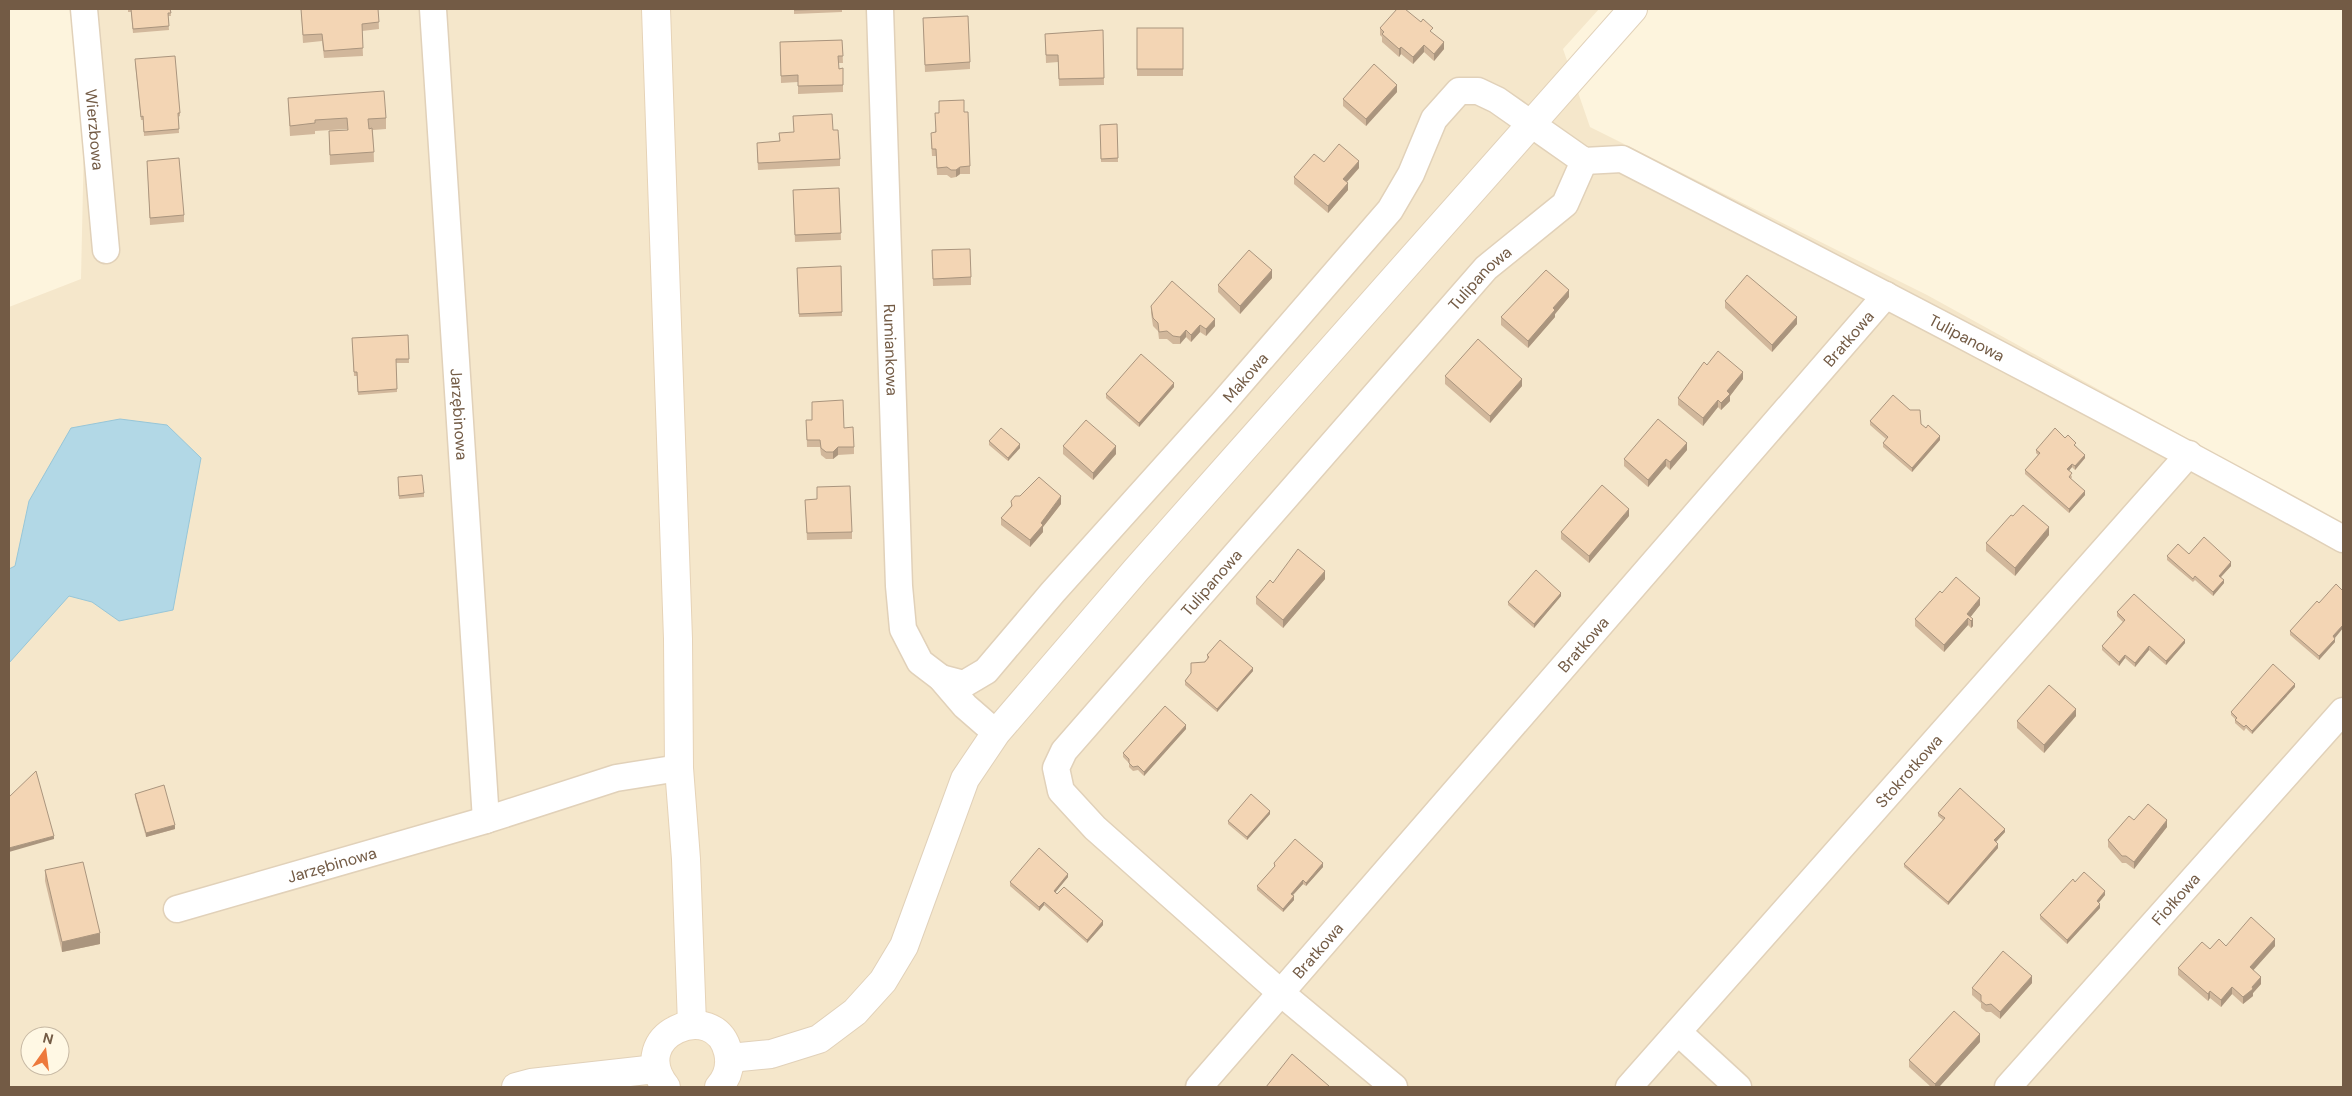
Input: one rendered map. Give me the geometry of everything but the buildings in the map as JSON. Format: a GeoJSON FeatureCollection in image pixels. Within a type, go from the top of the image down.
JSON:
{"type":"FeatureCollection","features":[{"type":"Feature","properties":{"kind":"street","name":"Wierzbowa"},"geometry":{"type":"LineString","coordinates":[[84,9],[106,250]]}},
{"type":"Feature","properties":{"kind":"street","name":"Jarzębinowa"},"geometry":{"type":"LineString","coordinates":[[433,9],[486,820]]}},
{"type":"Feature","properties":{"kind":"street"},"geometry":{"type":"LineString","coordinates":[[656,9],[678,638],[679,768],[686,859],[692,1024]]}},
{"type":"Feature","properties":{"kind":"street","name":"Rumiankowa"},"geometry":{"type":"LineString","coordinates":[[880,9],[899,577],[903,629],[920,662],[941,678]]}},
{"type":"Feature","properties":{"kind":"street"},"geometry":{"type":"LineString","coordinates":[[730,1058],[771,1054],[819,1040],[855,1012],[883,981],[904,946],[965,780],[996,734],[1136,570],[1633,9]]}},
{"type":"Feature","properties":{"kind":"street","name":"Makowa"},"geometry":{"type":"LineString","coordinates":[[941,678],[964,684],[986,671],[1053,592],[1222,404],[1390,210],[1411,174],[1434,119],[1458,91],[1478,91],[1497,100],[1532,124]]}},
{"type":"Feature","properties":{"kind":"street"},"geometry":{"type":"LineString","coordinates":[[1532,124],[1584,161]]}},
{"type":"Feature","properties":{"kind":"street","name":"Tulipanowa"},"geometry":{"type":"LineString","coordinates":[[1281,993],[1095,828],[1061,791],[1056,768],[1064,751],[1486,268],[1566,204],[1584,161],[1622,159],[2189,454],[2343,539]]}},
{"type":"Feature","properties":{"kind":"street","name":"Bratkowa"},"geometry":{"type":"LineString","coordinates":[[1200,1087],[1886,295]]}},
{"type":"Feature","properties":{"kind":"street","name":"Stokrotkowa"},"geometry":{"type":"LineString","coordinates":[[1629,1087],[2189,454]]}},
{"type":"Feature","properties":{"kind":"street"},"geometry":{"type":"LineString","coordinates":[[941,678],[965,706],[996,734]]}},
{"type":"Feature","properties":{"kind":"street","name":"Fiołkowa"},"geometry":{"type":"LineString","coordinates":[[2008,1087],[2343,710]]}},
{"type":"Feature","properties":{"kind":"street","name":"Jarzębinowa"},"geometry":{"type":"LineString","coordinates":[[178,909],[486,820],[616,778],[679,768]]}},
{"type":"Feature","properties":{"kind":"street","name":"Bratkowa"},"geometry":{"type":"LineString","coordinates":[[1281,993],[1394,1087]]}},
{"type":"Feature","properties":{"kind":"street"},"geometry":{"type":"LineString","coordinates":[[516,1087],[531,1083],[661,1078],[656,1056],[660,1044],[668,1033],[679,1027],[692,1024],[713,1030],[727,1047],[730,1058],[729,1070],[719,1087]]}},
{"type":"Feature","properties":{"kind":"street"},"geometry":{"type":"LineString","coordinates":[[1678,1032],[1738,1087]]}},
{"type":"Feature","properties":{"kind":"shaded area"},"geometry":{"type":"Polygon","coordinates":[[[79,9],[1599,9],[1563,49],[1590,127],[1927,295],[2343,524],[2343,1087],[9,1087],[9,307],[81,279],[86,48],[79,9]]]}},
{"type":"Feature","properties":{"kind":"water"},"geometry":{"type":"Polygon","coordinates":[[[120,419],[167,425],[201,458],[173,610],[119,621],[92,602],[69,596],[9,663],[9,569],[15,566],[29,501],[71,428],[120,419]]]}}]}
